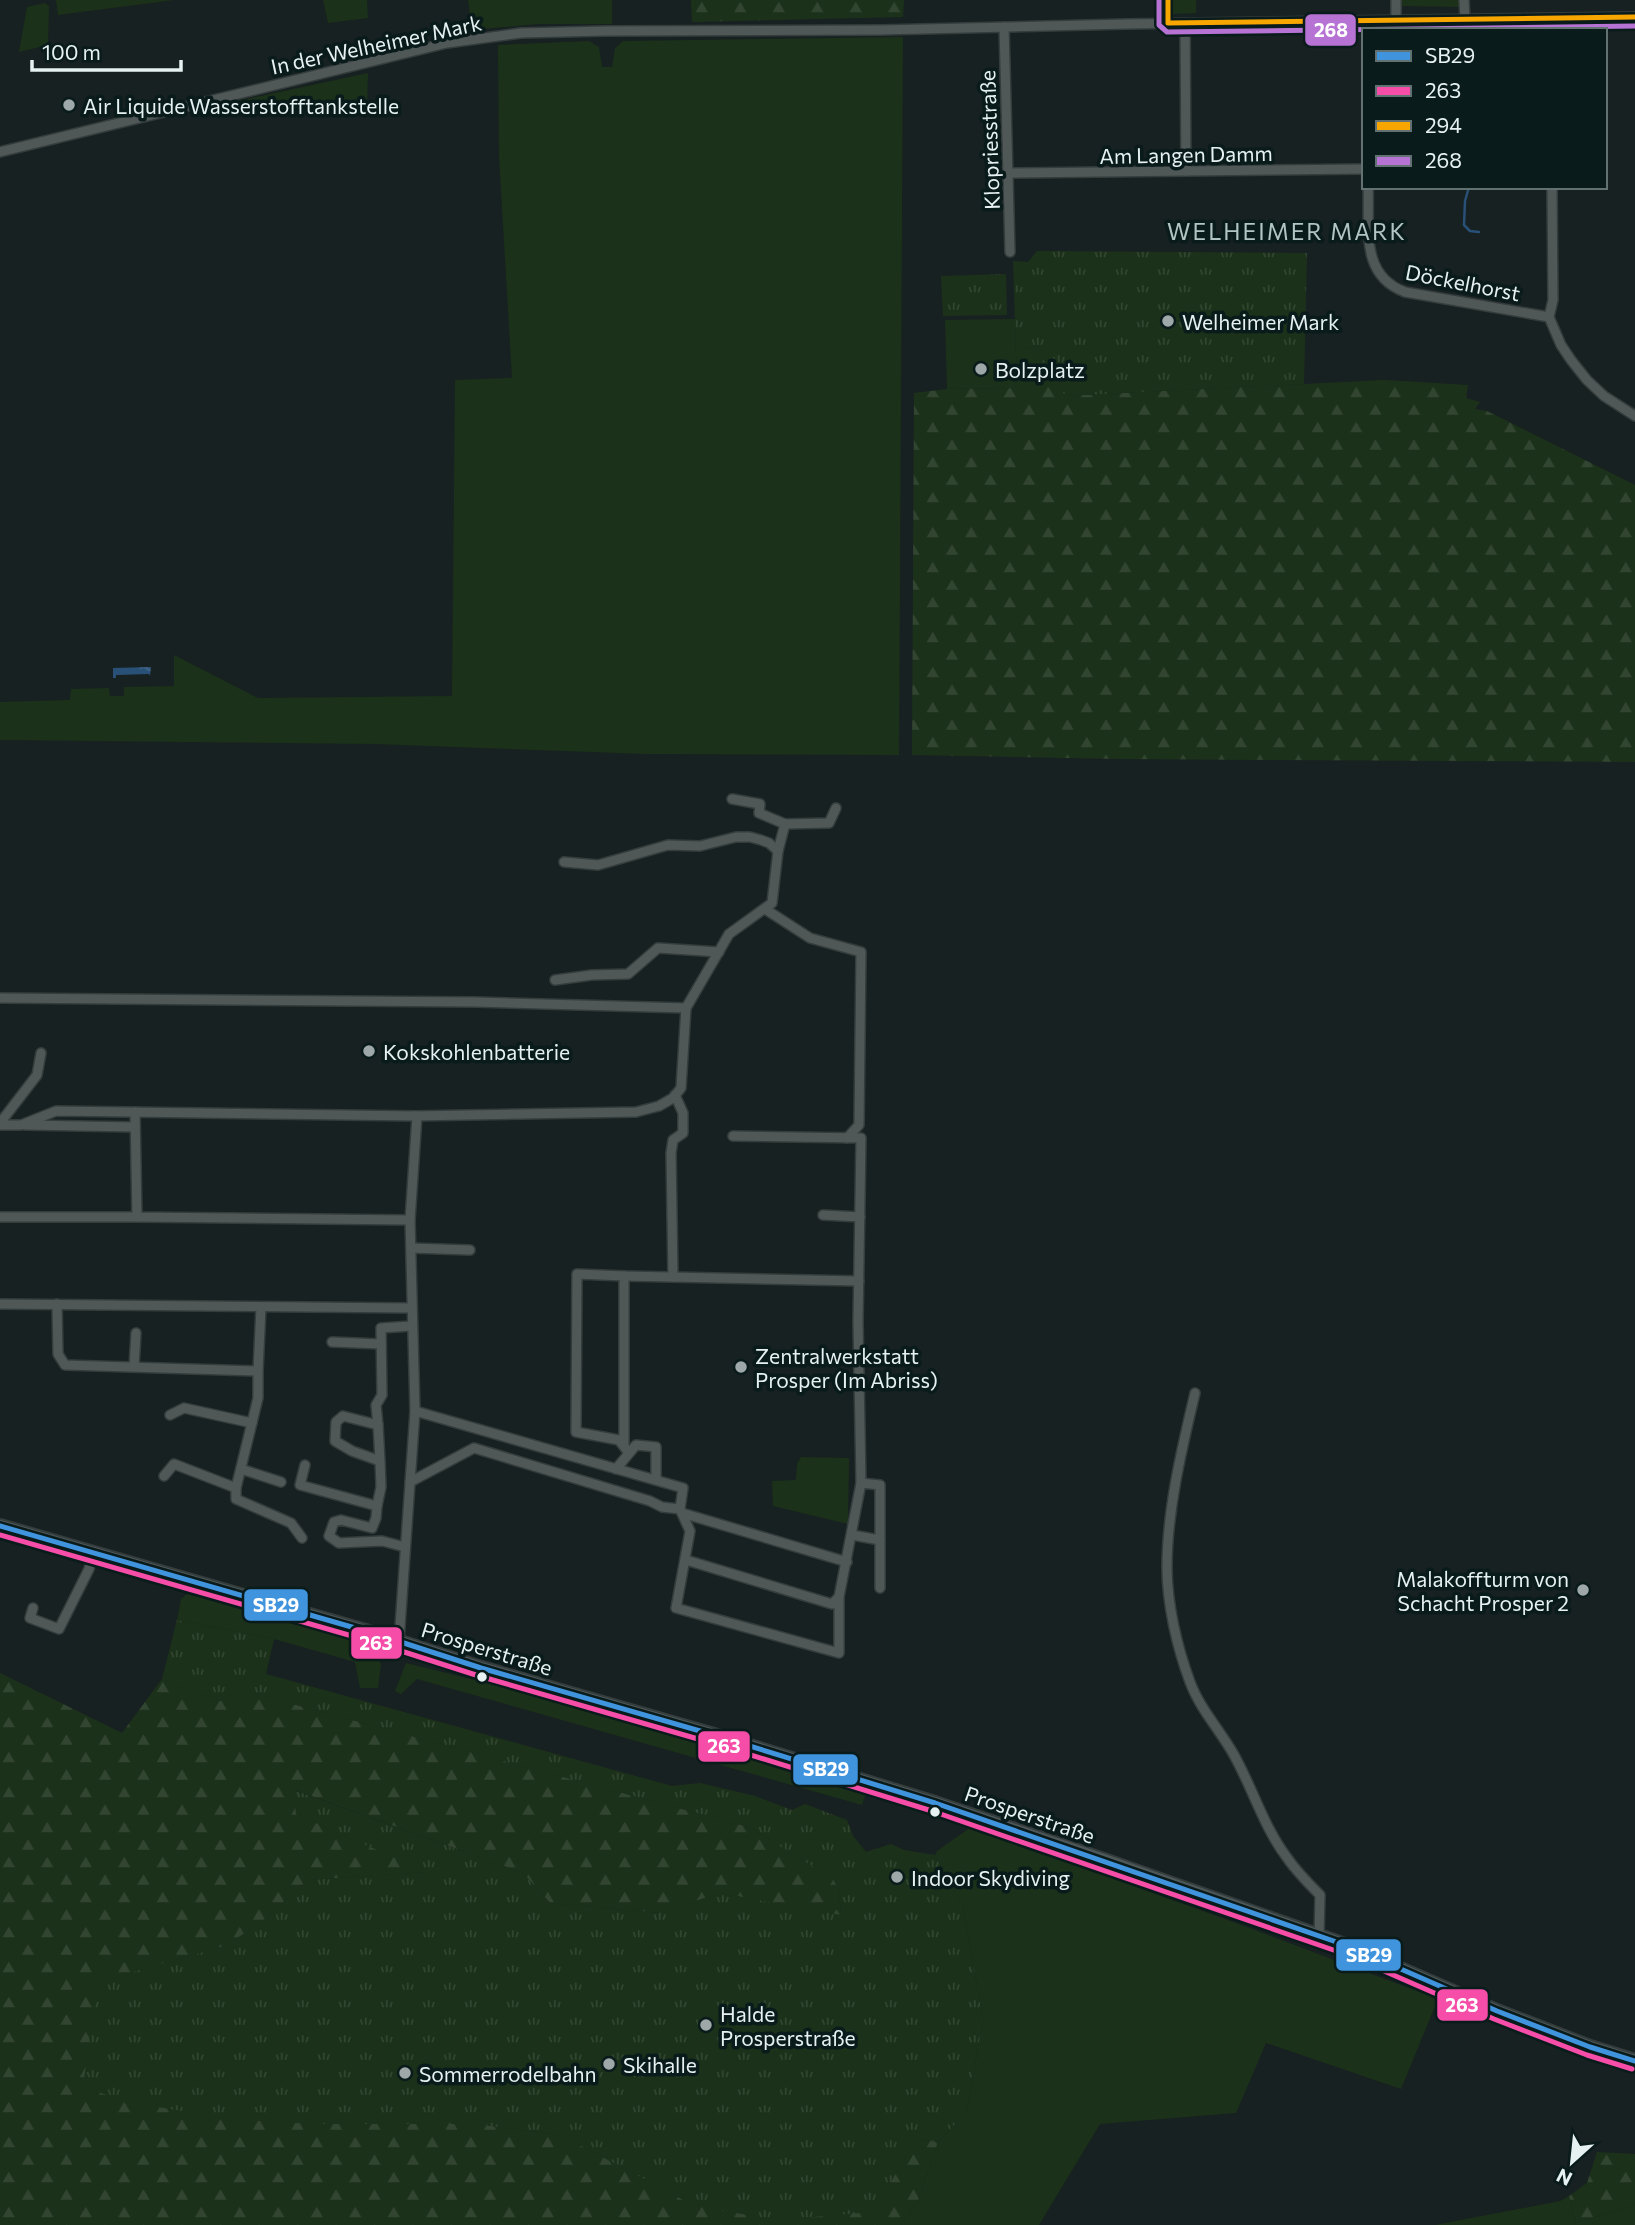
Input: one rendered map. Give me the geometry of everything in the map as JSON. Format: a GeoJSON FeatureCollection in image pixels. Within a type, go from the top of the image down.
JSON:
{"type":"FeatureCollection","features":[{"type":"Feature","properties":{"kind":"main road","name":"Prosperstraße"},"geometry":{"type":"LineString","coordinates":[[0,1526],[399,1641],[481,1668],[934,1802],[1319,1936],[1497,2011],[1590,2047],[1635,2061]]}},
{"type":"Feature","properties":{"kind":"street"},"geometry":{"type":"LineString","coordinates":[[1396,0],[1396,20]]}},
{"type":"Feature","properties":{"kind":"street"},"geometry":{"type":"LineString","coordinates":[[1464,0],[1465,19]]}},
{"type":"Feature","properties":{"kind":"street","name":"In der Welheimer Mark"},"geometry":{"type":"LineString","coordinates":[[0,152],[370,61],[481,37],[521,33],[1185,23],[1365,25],[1396,20],[1635,17]]}},
{"type":"Feature","properties":{"kind":"street"},"geometry":{"type":"LineString","coordinates":[[1551,18],[1551,28]]}},
{"type":"Feature","properties":{"kind":"street"},"geometry":{"type":"LineString","coordinates":[[1185,23],[1186,171]]}},
{"type":"Feature","properties":{"kind":"street","name":"Klopriesstraße"},"geometry":{"type":"LineString","coordinates":[[1004,27],[1010,252]]}},
{"type":"Feature","properties":{"kind":"street","name":"Am Langen Damm"},"geometry":{"type":"LineString","coordinates":[[1008,173],[1362,169]]}},
{"type":"Feature","properties":{"kind":"street","name":"Döckelhorst"},"geometry":{"type":"LineString","coordinates":[[1368,189],[1371,257],[1375,270],[1393,287],[1405,292],[1549,317]]}},
{"type":"Feature","properties":{"kind":"street"},"geometry":{"type":"LineString","coordinates":[[1552,189],[1553,300],[1549,317],[1561,345],[1587,380],[1604,396],[1635,416]]}},
{"type":"Feature","properties":{"kind":"street"},"geometry":{"type":"LineString","coordinates":[[732,799],[760,804],[760,813],[785,824],[829,822],[836,808]]}},
{"type":"Feature","properties":{"kind":"street"},"geometry":{"type":"LineString","coordinates":[[20,1125],[56,1111],[407,1116],[636,1112],[659,1106],[675,1096],[681,1088],[686,1008],[729,934],[772,903],[778,851],[785,824]]}},
{"type":"Feature","properties":{"kind":"street"},"geometry":{"type":"LineString","coordinates":[[564,862],[598,865],[668,845],[700,846],[736,837],[761,840],[778,851]]}},
{"type":"Feature","properties":{"kind":"street"},"geometry":{"type":"LineString","coordinates":[[765,909],[810,938],[861,952],[859,1125],[847,1138]]}},
{"type":"Feature","properties":{"kind":"street"},"geometry":{"type":"LineString","coordinates":[[555,980],[628,974],[658,948],[719,951]]}},
{"type":"Feature","properties":{"kind":"street"},"geometry":{"type":"LineString","coordinates":[[0,999],[476,1002],[686,1008]]}},
{"type":"Feature","properties":{"kind":"street"},"geometry":{"type":"LineString","coordinates":[[0,1124],[37,1075],[41,1053]]}},
{"type":"Feature","properties":{"kind":"street"},"geometry":{"type":"LineString","coordinates":[[673,1277],[671,1153],[673,1140],[683,1133],[683,1113],[675,1096]]}},
{"type":"Feature","properties":{"kind":"street"},"geometry":{"type":"LineString","coordinates":[[135,1112],[137,1217]]}},
{"type":"Feature","properties":{"kind":"street","name":"Prosperstraße"},"geometry":{"type":"LineString","coordinates":[[399,1641],[415,1411],[410,1220],[417,1116],[407,1116]]}},
{"type":"Feature","properties":{"kind":"street"},"geometry":{"type":"LineString","coordinates":[[0,1124],[135,1127]]}},
{"type":"Feature","properties":{"kind":"street"},"geometry":{"type":"LineString","coordinates":[[415,1411],[683,1488],[681,1511],[690,1531],[676,1608],[839,1653],[839,1597],[861,1483],[861,1138],[733,1136]]}},
{"type":"Feature","properties":{"kind":"street"},"geometry":{"type":"LineString","coordinates":[[823,1215],[860,1217]]}},
{"type":"Feature","properties":{"kind":"street"},"geometry":{"type":"LineString","coordinates":[[0,1217],[410,1220]]}},
{"type":"Feature","properties":{"kind":"street"},"geometry":{"type":"LineString","coordinates":[[411,1248],[470,1250]]}},
{"type":"Feature","properties":{"kind":"street"},"geometry":{"type":"LineString","coordinates":[[626,1450],[619,1440],[576,1432],[577,1274],[859,1281]]}},
{"type":"Feature","properties":{"kind":"street"},"geometry":{"type":"LineString","coordinates":[[616,1469],[626,1450],[624,1276]]}},
{"type":"Feature","properties":{"kind":"street"},"geometry":{"type":"LineString","coordinates":[[0,1304],[412,1308]]}},
{"type":"Feature","properties":{"kind":"street"},"geometry":{"type":"LineString","coordinates":[[57,1304],[58,1354],[65,1365],[258,1371]]}},
{"type":"Feature","properties":{"kind":"street"},"geometry":{"type":"LineString","coordinates":[[261,1307],[258,1398],[236,1488],[236,1499],[291,1522],[302,1538]]}},
{"type":"Feature","properties":{"kind":"street"},"geometry":{"type":"LineString","coordinates":[[405,1547],[382,1541],[339,1544],[329,1536],[334,1522],[341,1520],[372,1528],[376,1518],[381,1487],[376,1405],[382,1395],[381,1328],[412,1326]]}},
{"type":"Feature","properties":{"kind":"street"},"geometry":{"type":"LineString","coordinates":[[134,1367],[136,1333]]}},
{"type":"Feature","properties":{"kind":"street"},"geometry":{"type":"LineString","coordinates":[[332,1342],[381,1344]]}},
{"type":"Feature","properties":{"kind":"street"},"geometry":{"type":"LineString","coordinates":[[1195,1393],[1183,1443],[1170,1531],[1167,1567],[1174,1622],[1190,1683],[1209,1718],[1234,1754],[1287,1859],[1320,1895],[1319,1936]]}},
{"type":"Feature","properties":{"kind":"street"},"geometry":{"type":"LineString","coordinates":[[170,1415],[184,1408],[252,1423]]}},
{"type":"Feature","properties":{"kind":"street"},"geometry":{"type":"LineString","coordinates":[[379,1425],[343,1416],[336,1422],[334,1433],[335,1441],[352,1451],[380,1461]]}},
{"type":"Feature","properties":{"kind":"street"},"geometry":{"type":"LineString","coordinates":[[626,1450],[636,1445],[656,1447],[656,1480]]}},
{"type":"Feature","properties":{"kind":"street"},"geometry":{"type":"LineString","coordinates":[[410,1482],[474,1448],[846,1562]]}},
{"type":"Feature","properties":{"kind":"street"},"geometry":{"type":"LineString","coordinates":[[164,1476],[174,1464],[236,1488]]}},
{"type":"Feature","properties":{"kind":"street"},"geometry":{"type":"LineString","coordinates":[[305,1465],[300,1485],[377,1506]]}},
{"type":"Feature","properties":{"kind":"street"},"geometry":{"type":"LineString","coordinates":[[241,1469],[281,1482]]}},
{"type":"Feature","properties":{"kind":"street"},"geometry":{"type":"LineString","coordinates":[[861,1483],[880,1485],[880,1588]]}},
{"type":"Feature","properties":{"kind":"street"},"geometry":{"type":"LineString","coordinates":[[852,1535],[880,1540]]}},
{"type":"Feature","properties":{"kind":"street"},"geometry":{"type":"LineString","coordinates":[[33,1608],[30,1618],[59,1629],[89,1569],[93,1554]]}},
{"type":"Feature","properties":{"kind":"street"},"geometry":{"type":"LineString","coordinates":[[686,1560],[832,1604],[839,1597]]}},
{"type":"Feature","properties":{"kind":"green space"},"geometry":{"type":"Polygon","coordinates":[[[56,0],[174,0],[58,15],[56,0]]]}},
{"type":"Feature","properties":{"kind":"green space"},"geometry":{"type":"Polygon","coordinates":[[[323,0],[367,0],[368,18],[328,23],[323,0]]]}},
{"type":"Feature","properties":{"kind":"green space"},"geometry":{"type":"Polygon","coordinates":[[[468,0],[612,0],[612,24],[539,24],[472,30],[468,0]]]}},
{"type":"Feature","properties":{"kind":"green space"},"geometry":{"type":"Polygon","coordinates":[[[691,0],[904,0],[903,17],[692,22],[691,0]]]}},
{"type":"Feature","properties":{"kind":"green space"},"geometry":{"type":"Polygon","coordinates":[[[1171,0],[1196,0],[1196,13],[1173,14],[1171,0]]]}},
{"type":"Feature","properties":{"kind":"green space"},"geometry":{"type":"Polygon","coordinates":[[[1402,0],[1459,0],[1459,7],[1402,6],[1402,0]]]}},
{"type":"Feature","properties":{"kind":"green space"},"geometry":{"type":"Polygon","coordinates":[[[45,3],[49,6],[48,45],[19,52],[27,7],[45,3]]]}},
{"type":"Feature","properties":{"kind":"green space"},"geometry":{"type":"Polygon","coordinates":[[[903,37],[899,755],[646,754],[374,744],[0,740],[0,702],[70,700],[71,689],[109,688],[110,696],[124,696],[124,687],[174,686],[174,655],[258,698],[452,696],[455,380],[512,378],[499,156],[498,45],[589,41],[599,47],[602,67],[612,67],[615,48],[623,41],[903,37]]]}},
{"type":"Feature","properties":{"kind":"green space"},"geometry":{"type":"Polygon","coordinates":[[[368,73],[367,107],[308,115],[234,106],[233,102],[368,73]]]}},
{"type":"Feature","properties":{"kind":"green space"},"geometry":{"type":"Polygon","coordinates":[[[1037,251],[1307,253],[1304,384],[1065,396],[1036,346],[1016,350],[1013,261],[1028,262],[1037,251]]]}},
{"type":"Feature","properties":{"kind":"green space"},"geometry":{"type":"Polygon","coordinates":[[[1006,274],[1007,315],[943,316],[941,276],[1006,274]]]}},
{"type":"Feature","properties":{"kind":"green space","name":"Bolzplatz"},"geometry":{"type":"Polygon","coordinates":[[[1015,319],[1017,388],[947,389],[945,320],[1015,319]]]}},
{"type":"Feature","properties":{"kind":"green space"},"geometry":{"type":"Polygon","coordinates":[[[1036,346],[1065,396],[1384,380],[1468,385],[1466,398],[1480,402],[1475,409],[1487,411],[1635,485],[1635,762],[912,755],[914,393],[947,389],[1017,388],[1016,350],[1036,346]]]}},
{"type":"Feature","properties":{"kind":"green space"},"geometry":{"type":"Polygon","coordinates":[[[801,1457],[849,1458],[848,1524],[773,1506],[772,1481],[796,1480],[797,1464],[801,1457]]]}},
{"type":"Feature","properties":{"kind":"green space"},"geometry":{"type":"Polygon","coordinates":[[[187,1594],[338,1632],[370,1644],[381,1664],[378,1688],[360,1688],[355,1662],[274,1639],[177,1620],[181,1599],[187,1594]]]}},
{"type":"Feature","properties":{"kind":"green space"},"geometry":{"type":"Polygon","coordinates":[[[177,1620],[274,1639],[266,1674],[672,1786],[700,1783],[755,1796],[792,1810],[805,1804],[847,1820],[853,1836],[866,1852],[891,1844],[904,1850],[935,1855],[963,1907],[983,2019],[967,2111],[938,2142],[916,2139],[873,2212],[778,2220],[695,2206],[561,2135],[476,2124],[313,2124],[229,2119],[128,2102],[83,2087],[97,1982],[225,1946],[259,1924],[308,1880],[427,1872],[296,1814],[294,1790],[523,1873],[550,1903],[659,1913],[720,1893],[841,1915],[839,1889],[833,1879],[749,1827],[248,1692],[220,1701],[162,1679],[177,1620]]]}},
{"type":"Feature","properties":{"kind":"green space"},"geometry":{"type":"Polygon","coordinates":[[[406,1663],[571,1704],[868,1787],[862,1805],[417,1679],[401,1694],[395,1691],[406,1663]]]}},
{"type":"Feature","properties":{"kind":"green space"},"geometry":{"type":"Polygon","coordinates":[[[0,1673],[122,1733],[162,1679],[220,1701],[248,1692],[749,1827],[833,1879],[839,1889],[841,1916],[720,1893],[660,1913],[550,1903],[523,1873],[295,1790],[296,1814],[428,1872],[308,1880],[259,1924],[225,1946],[98,1982],[313,2124],[476,2124],[561,2135],[695,2206],[873,2212],[916,2139],[938,2142],[918,2201],[901,2225],[0,2225],[0,1673]]]}},
{"type":"Feature","properties":{"kind":"green space"},"geometry":{"type":"Polygon","coordinates":[[[971,1827],[1438,1999],[1401,2089],[1266,2043],[1236,2113],[1100,2124],[1039,2225],[901,2225],[918,2201],[938,2142],[967,2111],[983,2019],[963,1907],[935,1855],[971,1827]]]}},
{"type":"Feature","properties":{"kind":"green space"},"geometry":{"type":"Polygon","coordinates":[[[1597,2152],[1635,2154],[1635,2204],[1576,2223],[1569,2196],[1587,2183],[1597,2152]]]}},
{"type":"Feature","properties":{"kind":"green space"},"geometry":{"type":"Polygon","coordinates":[[[1569,2196],[1576,2223],[1635,2204],[1635,2225],[1435,2225],[1560,2201],[1569,2196]]]}},
{"type":"Feature","properties":{"kind":"water"},"geometry":{"type":"Polygon","coordinates":[[[151,667],[150,676],[116,675],[116,678],[113,678],[113,668],[151,667]]]}},
{"type":"Feature","properties":{"kind":"waterway"},"geometry":{"type":"LineString","coordinates":[[1468,189],[1464,225],[1470,231],[1479,232]]}},
{"type":"Feature","properties":{"kind":"transit line","name":"268"},"geometry":{"type":"LineString","coordinates":[[1159,0],[1159,25],[1167,32],[1362,30]]}},
{"type":"Feature","properties":{"kind":"transit line","name":"294"},"geometry":{"type":"LineString","coordinates":[[1168,0],[1168,23],[1635,17]]}},
{"type":"Feature","properties":{"kind":"transit line","name":"268"},"geometry":{"type":"LineString","coordinates":[[1479,28],[1635,26]]}},
{"type":"Feature","properties":{"kind":"transit line","name":"SB29"},"geometry":{"type":"LineString","coordinates":[[0,1526],[376,1634],[481,1668],[714,1735],[935,1803],[1348,1946],[1497,2011],[1590,2047],[1635,2061]]}},
{"type":"Feature","properties":{"kind":"transit line","name":"263"},"geometry":{"type":"LineString","coordinates":[[0,1535],[373,1642],[932,1811],[1345,1954],[1494,2019],[1587,2055],[1632,2069]]}},
{"type":"Feature","properties":{"kind":"place","name":"Air Liquide Wasserstofftankstelle"},"geometry":{"type":"Point","coordinates":[69,105]}},
{"type":"Feature","properties":{"kind":"place","name":"Welheimer Mark"},"geometry":{"type":"Point","coordinates":[1168,321]}},
{"type":"Feature","properties":{"kind":"place","name":"Bolzplatz"},"geometry":{"type":"Point","coordinates":[981,369]}},
{"type":"Feature","properties":{"kind":"place","name":"Kokskohlenbatterie"},"geometry":{"type":"Point","coordinates":[369,1051]}},
{"type":"Feature","properties":{"kind":"place","name":"Zentralwerkstatt Prosper (Im Abriss)"},"geometry":{"type":"Point","coordinates":[741,1367]}},
{"type":"Feature","properties":{"kind":"place","name":"Malakoffturm von Schacht Prosper 2"},"geometry":{"type":"Point","coordinates":[1583,1590]}},
{"type":"Feature","properties":{"kind":"place","name":"Indoor Skydiving"},"geometry":{"type":"Point","coordinates":[897,1877]}},
{"type":"Feature","properties":{"kind":"place","name":"Halde Prosperstraße"},"geometry":{"type":"Point","coordinates":[706,2025]}},
{"type":"Feature","properties":{"kind":"place","name":"Skihalle"},"geometry":{"type":"Point","coordinates":[609,2064]}},
{"type":"Feature","properties":{"kind":"place","name":"Sommerrodelbahn"},"geometry":{"type":"Point","coordinates":[405,2073]}},
{"type":"Feature","properties":{"kind":"district","name":"WELHEIMER MARK"},"geometry":{"type":"Point","coordinates":[1287,231]}}]}
